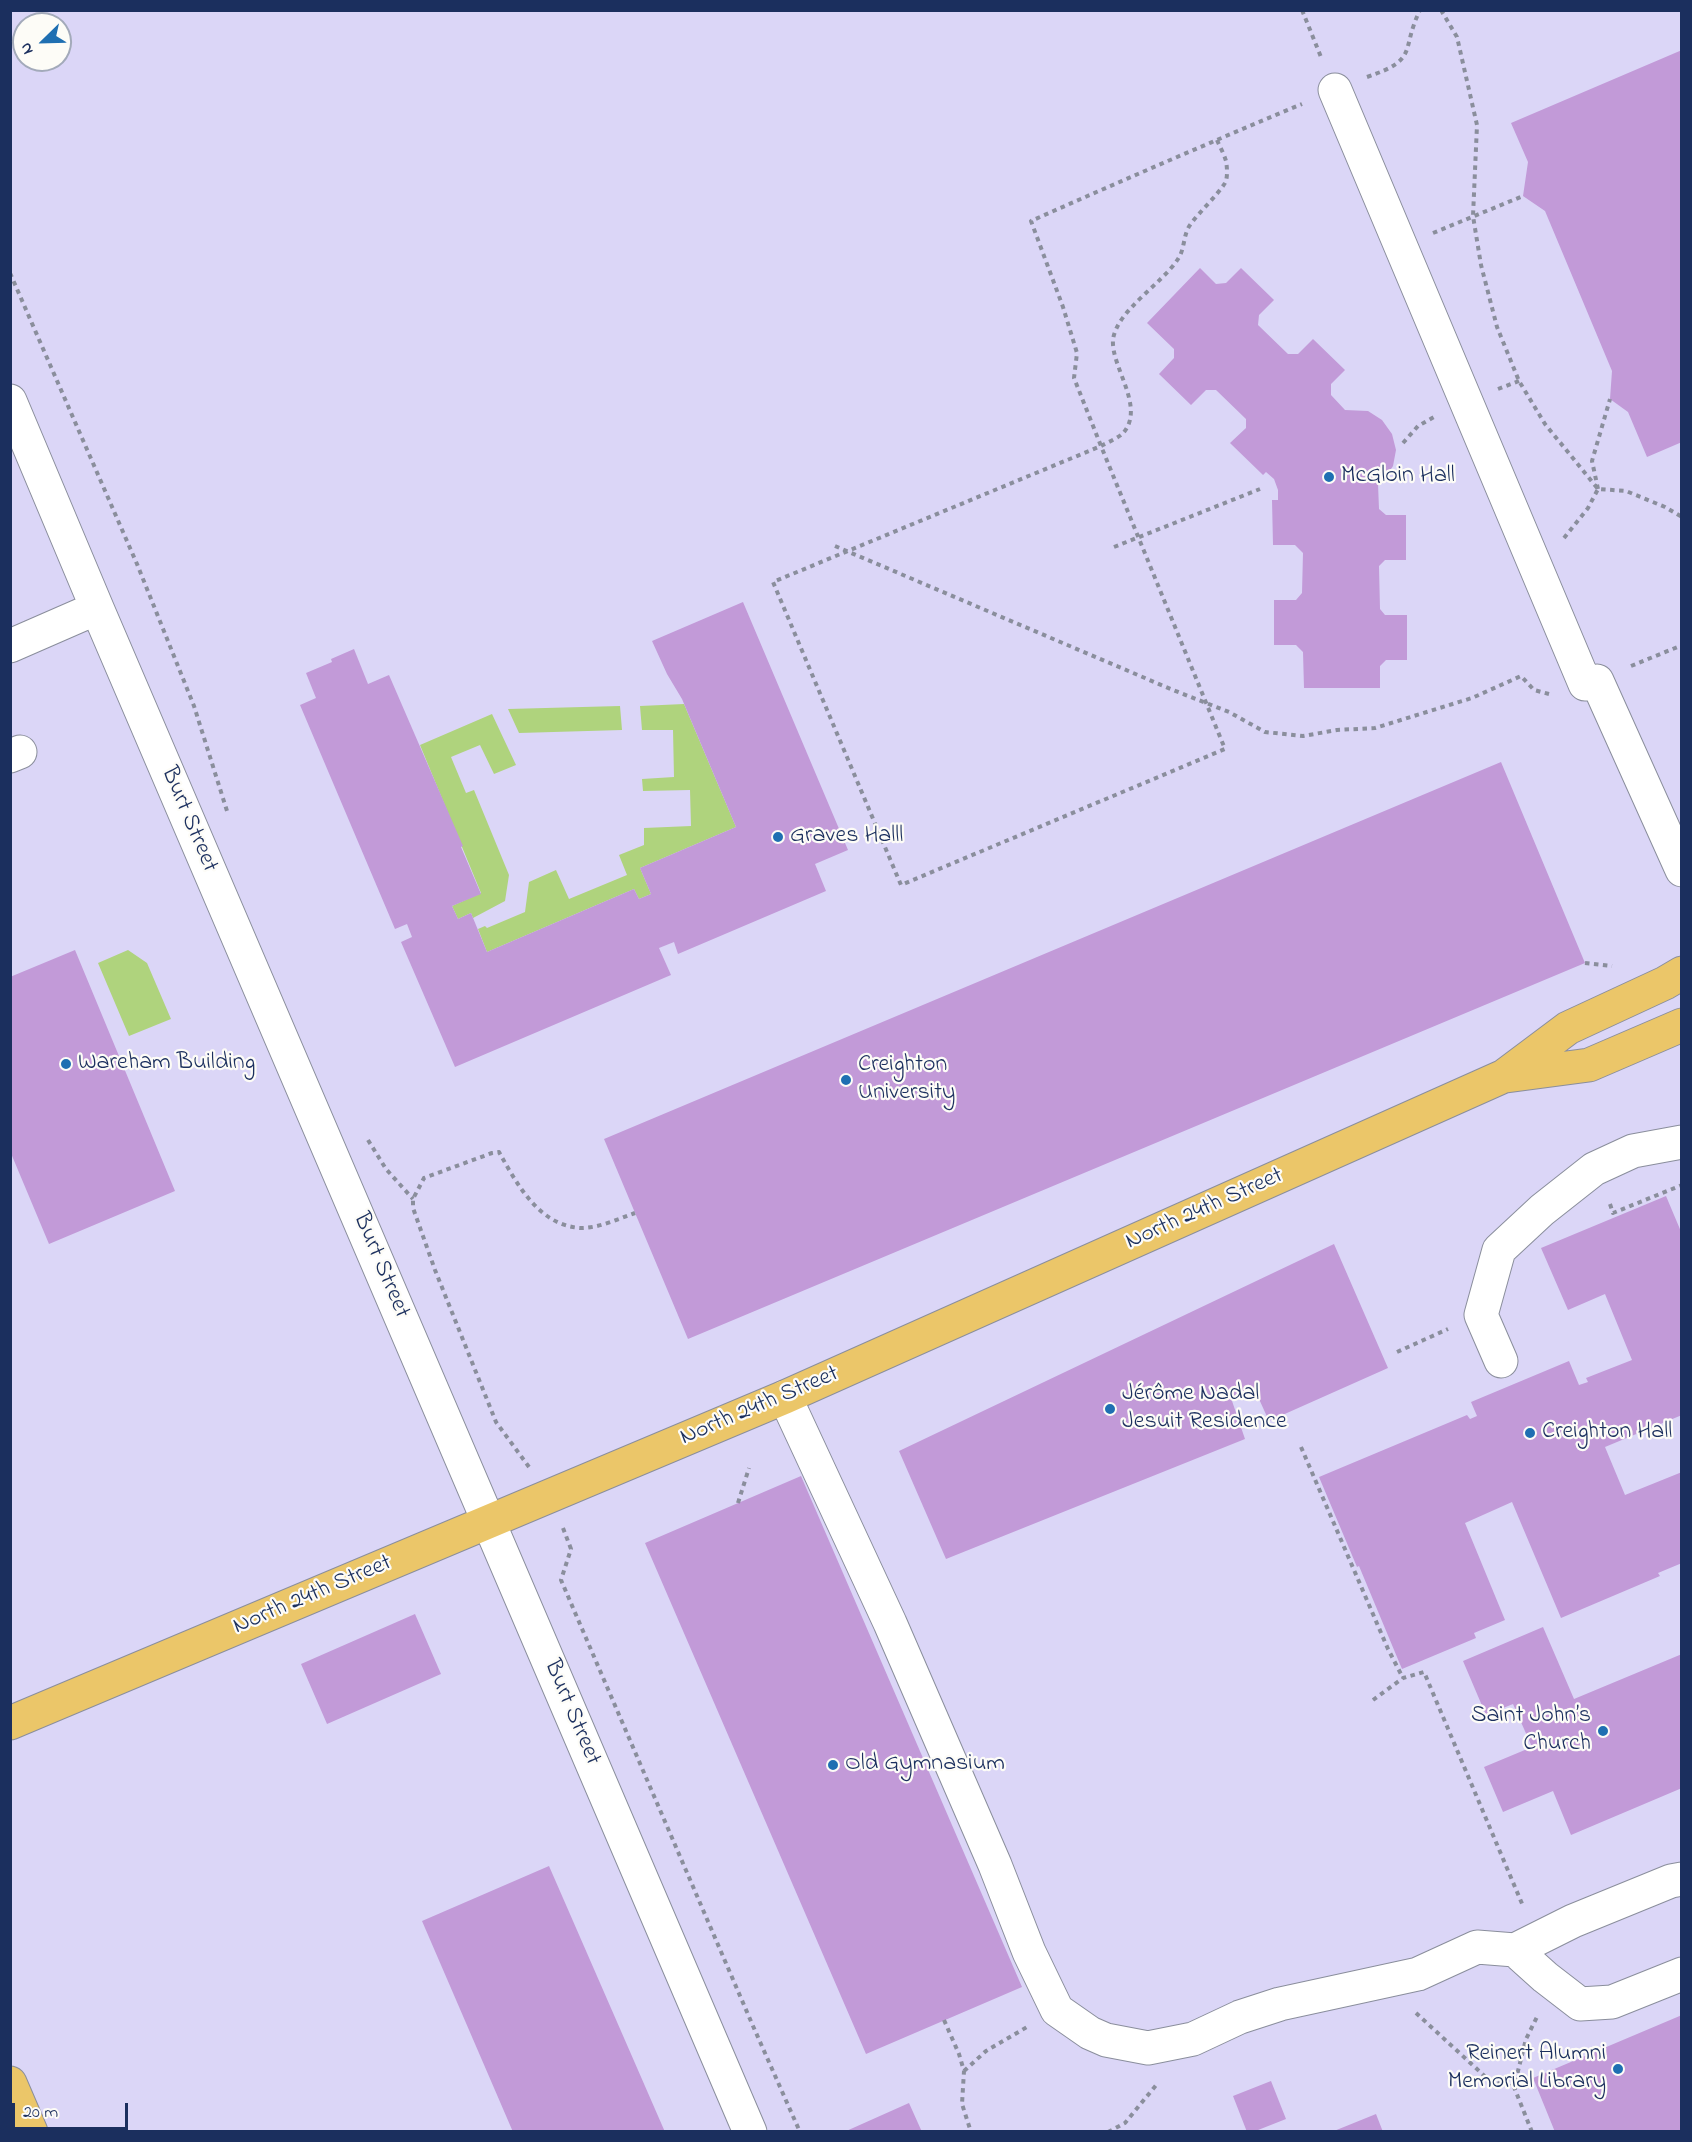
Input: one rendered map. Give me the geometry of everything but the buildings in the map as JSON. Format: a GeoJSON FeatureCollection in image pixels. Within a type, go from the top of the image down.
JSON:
{"type":"FeatureCollection","features":[{"type":"Feature","properties":{"kind":"main road","name":"North 24th Street"},"geometry":{"type":"LineString","coordinates":[[10,1723],[785,1397],[1504,1076],[1568,1028],[1665,983],[1682,972]]}},
{"type":"Feature","properties":{"kind":"main road","name":"North 24th Street"},"geometry":{"type":"LineString","coordinates":[[1504,1076],[1589,1065],[1682,1025]]}},
{"type":"Feature","properties":{"kind":"main road"},"geometry":{"type":"LineString","coordinates":[[10,2083],[31,2132]]}},
{"type":"Feature","properties":{"kind":"street"},"geometry":{"type":"LineString","coordinates":[[1335,90],[1534,564],[1682,870]]}},
{"type":"Feature","properties":{"kind":"street","name":"Burt Street"},"geometry":{"type":"LineString","coordinates":[[10,401],[750,2132]]}},
{"type":"Feature","properties":{"kind":"street"},"geometry":{"type":"LineString","coordinates":[[10,646],[97,608]]}},
{"type":"Feature","properties":{"kind":"street"},"geometry":{"type":"LineString","coordinates":[[1501,1361],[1481,1315],[1499,1250],[1542,1210],[1594,1168],[1633,1151],[1682,1142]]}},
{"type":"Feature","properties":{"kind":"street"},"geometry":{"type":"LineString","coordinates":[[785,1397],[890,1623],[991,1855],[1029,1952],[1057,2010],[1090,2033],[1106,2040],[1148,2048],[1193,2039],[1240,2017],[1280,2004],[1418,1974],[1478,1947],[1526,1945],[1616,1903],[1671,1881],[1682,1879]]}},
{"type":"Feature","properties":{"kind":"street"},"geometry":{"type":"LineString","coordinates":[[1526,1945],[1558,1988],[1580,2004],[1612,2002],[1682,1974]]}},
{"type":"Feature","properties":{"kind":"path"},"geometry":{"type":"LineString","coordinates":[[1217,140],[1226,162],[1226,182],[1187,230],[1184,248],[1177,261],[1145,296],[1125,312],[1113,340],[1115,356],[1129,400],[1130,422],[1123,433],[1101,446],[774,582],[901,885],[1225,749],[1138,537],[1101,446],[1074,378],[1077,353],[1064,307],[1031,221],[1217,140],[1335,90],[1302,10]]}},
{"type":"Feature","properties":{"kind":"path"},"geometry":{"type":"LineString","coordinates":[[1372,76],[1400,62],[1407,53],[1420,10]]}},
{"type":"Feature","properties":{"kind":"path"},"geometry":{"type":"LineString","coordinates":[[1441,10],[1457,37],[1477,125],[1473,216],[1480,265],[1497,327],[1519,381],[1545,424],[1598,489],[1626,491],[1665,507],[1682,517]]}},
{"type":"Feature","properties":{"kind":"path"},"geometry":{"type":"LineString","coordinates":[[1473,216],[1524,196]]}},
{"type":"Feature","properties":{"kind":"path"},"geometry":{"type":"LineString","coordinates":[[10,273],[137,564],[195,706],[229,819]]}},
{"type":"Feature","properties":{"kind":"path"},"geometry":{"type":"LineString","coordinates":[[1534,564],[1560,543],[1588,508],[1598,489],[1592,461],[1610,399]]}},
{"type":"Feature","properties":{"kind":"path"},"geometry":{"type":"LineString","coordinates":[[1114,547],[1260,489]]}},
{"type":"Feature","properties":{"kind":"path"},"geometry":{"type":"LineString","coordinates":[[835,546],[1229,712],[1265,732],[1303,736],[1337,730],[1376,728],[1473,698],[1521,676],[1534,690],[1557,696],[1680,646]]}},
{"type":"Feature","properties":{"kind":"path"},"geometry":{"type":"LineString","coordinates":[[362,1131],[386,1169],[413,1199]]}},
{"type":"Feature","properties":{"kind":"path"},"geometry":{"type":"LineString","coordinates":[[635,1213],[604,1224],[581,1228],[557,1222],[534,1205],[518,1186],[499,1152],[424,1178],[413,1199],[413,1209],[435,1270],[496,1422],[551,1496],[571,1549],[561,1580],[800,2132]]}},
{"type":"Feature","properties":{"kind":"path"},"geometry":{"type":"LineString","coordinates":[[1397,1352],[1481,1315]]}},
{"type":"Feature","properties":{"kind":"path"},"geometry":{"type":"LineString","coordinates":[[1301,1447],[1388,1649],[1403,1678]]}},
{"type":"Feature","properties":{"kind":"path"},"geometry":{"type":"LineString","coordinates":[[738,1503],[749,1468]]}},
{"type":"Feature","properties":{"kind":"path"},"geometry":{"type":"LineString","coordinates":[[1373,1700],[1403,1678],[1424,1672],[1526,1945]]}},
{"type":"Feature","properties":{"kind":"path"},"geometry":{"type":"LineString","coordinates":[[1388,1981],[1417,2015],[1490,2081],[1514,2087]]}},
{"type":"Feature","properties":{"kind":"path"},"geometry":{"type":"LineString","coordinates":[[1532,2132],[1514,2087],[1526,2039],[1542,2005],[1558,1988]]}},
{"type":"Feature","properties":{"kind":"path"},"geometry":{"type":"LineString","coordinates":[[964,2071],[986,2051],[1057,2010]]}},
{"type":"Feature","properties":{"kind":"path"},"geometry":{"type":"LineString","coordinates":[[944,2020],[964,2071],[962,2104],[971,2132]]}},
{"type":"Feature","properties":{"kind":"path"},"geometry":{"type":"LineString","coordinates":[[1108,2132],[1125,2122],[1193,2039]]}},
{"type":"Feature","properties":{"kind":"shaded area","name":"Creighton University"},"geometry":{"type":"Polygon","coordinates":[[[10,11],[1681,11],[1681,2131],[24,2131],[10,2100],[10,11]]]}},
{"type":"Feature","properties":{"kind":"green space"},"geometry":{"type":"Polygon","coordinates":[[[684,704],[736,827],[640,868],[651,894],[639,899],[634,889],[487,952],[478,929],[485,926],[487,928],[525,912],[529,882],[556,870],[569,899],[627,875],[619,855],[644,845],[644,828],[691,826],[690,790],[643,791],[642,779],[674,777],[673,730],[642,730],[640,706],[684,704]]]}},
{"type":"Feature","properties":{"kind":"green space"},"geometry":{"type":"Polygon","coordinates":[[[620,706],[622,730],[519,733],[508,709],[620,706]]]}},
{"type":"Feature","properties":{"kind":"green space"},"geometry":{"type":"Polygon","coordinates":[[[492,714],[516,765],[494,774],[480,745],[451,757],[466,793],[474,790],[509,875],[505,901],[473,918],[471,913],[458,919],[452,906],[481,893],[420,745],[492,714]]]}},
{"type":"Feature","properties":{"kind":"green space"},"geometry":{"type":"Polygon","coordinates":[[[128,950],[147,963],[171,1019],[129,1036],[98,963],[128,950]]]}},
{"type":"Feature","properties":{"kind":"place","name":"McGloin Hall"},"geometry":{"type":"Point","coordinates":[1329,477]}},
{"type":"Feature","properties":{"kind":"place","name":"Graves Halll"},"geometry":{"type":"Point","coordinates":[778,837]}},
{"type":"Feature","properties":{"kind":"place","name":"Wareham Building"},"geometry":{"type":"Point","coordinates":[66,1064]}},
{"type":"Feature","properties":{"kind":"place","name":"Creighton University"},"geometry":{"type":"Point","coordinates":[846,1080]}},
{"type":"Feature","properties":{"kind":"place","name":"Jérôme Nadal Jesuit Residence"},"geometry":{"type":"Point","coordinates":[1110,1409]}},
{"type":"Feature","properties":{"kind":"place","name":"Creighton Hall"},"geometry":{"type":"Point","coordinates":[1530,1433]}},
{"type":"Feature","properties":{"kind":"place","name":"Saint John’s Church"},"geometry":{"type":"Point","coordinates":[1603,1731]}},
{"type":"Feature","properties":{"kind":"place","name":"Old Gymnasium"},"geometry":{"type":"Point","coordinates":[833,1765]}},
{"type":"Feature","properties":{"kind":"place","name":"Reinert Alumni Memorial Library"},"geometry":{"type":"Point","coordinates":[1618,2069]}}]}
